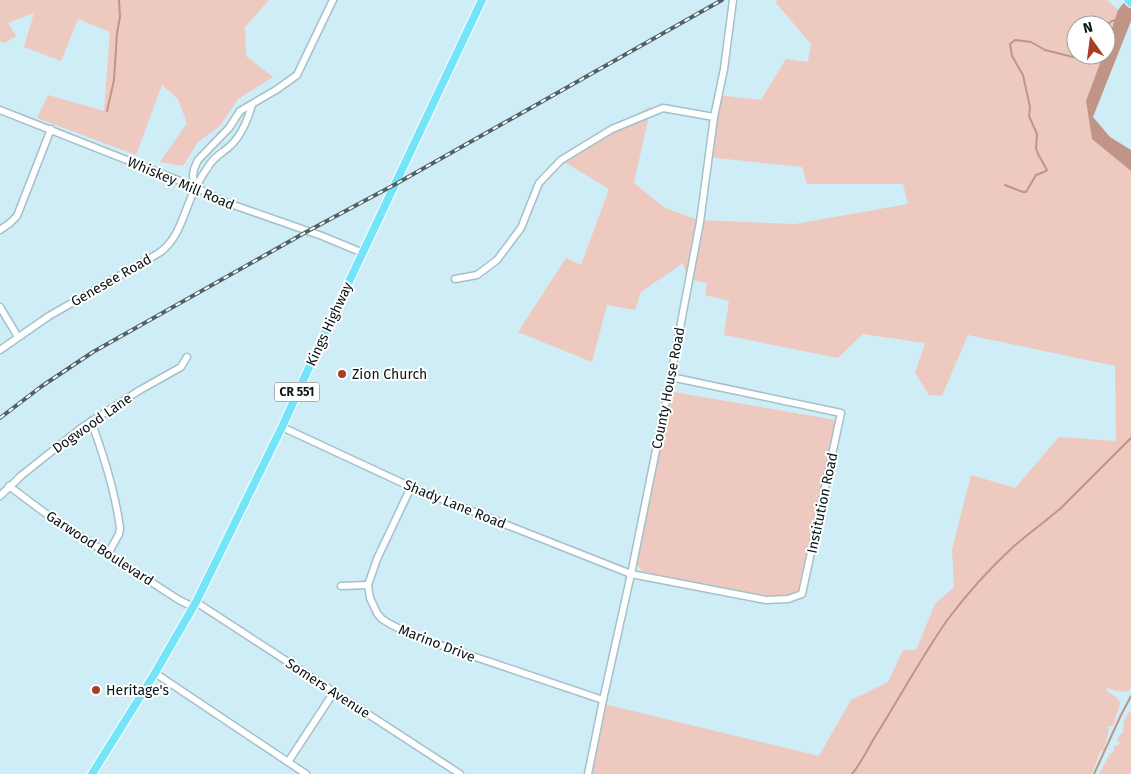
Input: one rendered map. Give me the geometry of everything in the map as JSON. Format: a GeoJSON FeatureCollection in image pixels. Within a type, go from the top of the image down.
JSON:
{"type":"FeatureCollection","features":[{"type":"Feature","properties":{"kind":"main road","name":"Kings Highway"},"geometry":{"type":"LineString","coordinates":[[92,774],[195,605],[282,427],[482,0]]}},
{"type":"Feature","properties":{"kind":"main road"},"geometry":{"type":"LineString","coordinates":[[1128,0],[1131,3]]}},
{"type":"Feature","properties":{"kind":"street"},"geometry":{"type":"LineString","coordinates":[[196,187],[193,176],[198,160],[229,128],[240,111],[297,75],[333,0]]}},
{"type":"Feature","properties":{"kind":"street","name":"County House Road"},"geometry":{"type":"LineString","coordinates":[[588,774],[671,377],[700,222],[714,117],[724,69],[733,0]]}},
{"type":"Feature","properties":{"kind":"street"},"geometry":{"type":"LineString","coordinates":[[196,187],[210,163],[236,139],[247,120],[252,105]]}},
{"type":"Feature","properties":{"kind":"street"},"geometry":{"type":"LineString","coordinates":[[455,279],[477,275],[497,260],[521,228],[540,183],[561,160],[612,129],[663,108],[714,117]]}},
{"type":"Feature","properties":{"kind":"street","name":"Whiskey Mill Road"},"geometry":{"type":"LineString","coordinates":[[0,110],[196,187],[225,202],[363,253]]}},
{"type":"Feature","properties":{"kind":"street"},"geometry":{"type":"LineString","coordinates":[[0,230],[17,216],[51,129]]}},
{"type":"Feature","properties":{"kind":"street","name":"Genesee Road"},"geometry":{"type":"LineString","coordinates":[[0,350],[49,316],[164,250],[174,239],[196,187]]}},
{"type":"Feature","properties":{"kind":"street"},"geometry":{"type":"LineString","coordinates":[[0,307],[18,337]]}},
{"type":"Feature","properties":{"kind":"street","name":"Dogwood Lane"},"geometry":{"type":"LineString","coordinates":[[0,496],[9,486],[58,445],[91,421],[181,367],[186,357]]}},
{"type":"Feature","properties":{"kind":"street","name":"Institution Road"},"geometry":{"type":"LineString","coordinates":[[631,574],[766,600],[788,599],[802,594],[841,413],[671,377]]}},
{"type":"Feature","properties":{"kind":"street"},"geometry":{"type":"LineString","coordinates":[[91,421],[110,477],[120,528],[119,534],[108,554]]}},
{"type":"Feature","properties":{"kind":"street","name":"Shady Lane Road"},"geometry":{"type":"LineString","coordinates":[[282,427],[411,487],[631,574]]}},
{"type":"Feature","properties":{"kind":"street","name":"Garwood Boulevard"},"geometry":{"type":"LineString","coordinates":[[9,486],[46,513],[179,600],[195,605]]}},
{"type":"Feature","properties":{"kind":"street"},"geometry":{"type":"LineString","coordinates":[[341,586],[368,585],[376,558],[411,487]]}},
{"type":"Feature","properties":{"kind":"street","name":"Marino Drive"},"geometry":{"type":"LineString","coordinates":[[368,585],[370,598],[382,619],[407,633],[603,700]]}},
{"type":"Feature","properties":{"kind":"street","name":"Somers Avenue"},"geometry":{"type":"LineString","coordinates":[[195,605],[460,774]]}},
{"type":"Feature","properties":{"kind":"street"},"geometry":{"type":"LineString","coordinates":[[155,673],[306,774]]}},
{"type":"Feature","properties":{"kind":"street"},"geometry":{"type":"LineString","coordinates":[[288,762],[334,692]]}},
{"type":"Feature","properties":{"kind":"shaded area"},"geometry":{"type":"Polygon","coordinates":[[[0,0],[269,0],[245,27],[246,56],[273,77],[238,99],[220,126],[198,142],[183,166],[160,162],[187,123],[178,99],[162,85],[136,155],[37,118],[48,95],[104,111],[110,32],[78,19],[61,61],[24,47],[34,13],[8,23],[16,36],[4,43],[0,41],[0,0]]]}},
{"type":"Feature","properties":{"kind":"shaded area"},"geometry":{"type":"Polygon","coordinates":[[[777,0],[1107,0],[1118,10],[1116,16],[1066,15],[1066,65],[1099,65],[1086,101],[1092,139],[1131,171],[1131,686],[1128,692],[1107,688],[1107,691],[1119,700],[1120,705],[1114,725],[1107,727],[1109,729],[1104,749],[1100,752],[1092,774],[589,774],[604,704],[819,756],[851,700],[888,682],[903,650],[916,650],[935,604],[954,587],[952,550],[971,475],[1015,488],[1059,437],[1116,441],[1115,366],[968,335],[942,396],[929,395],[915,373],[925,343],[863,334],[838,358],[724,335],[729,301],[705,295],[707,283],[688,279],[683,263],[641,292],[635,310],[607,305],[592,362],[518,332],[566,258],[581,265],[609,189],[561,160],[651,106],[634,183],[665,208],[698,220],[795,224],[908,204],[903,184],[807,184],[802,167],[707,157],[718,95],[761,100],[786,59],[808,62],[811,44],[776,3],[777,0]]]}},
{"type":"Feature","properties":{"kind":"shaded area"},"geometry":{"type":"Polygon","coordinates":[[[1126,0],[1131,0],[1131,21],[1116,59],[1116,16],[1126,0]]]}},
{"type":"Feature","properties":{"kind":"shaded area"},"geometry":{"type":"Polygon","coordinates":[[[1099,65],[1114,65],[1093,117],[1110,137],[1131,150],[1131,171],[1092,139],[1086,101],[1099,65]]]}},
{"type":"Feature","properties":{"kind":"shaded area"},"geometry":{"type":"Polygon","coordinates":[[[668,391],[836,420],[798,594],[764,597],[641,574],[642,571],[635,562],[668,391]]]}},
{"type":"Feature","properties":{"kind":"shaded area"},"geometry":{"type":"Polygon","coordinates":[[[1131,710],[1131,774],[1099,774],[1110,754],[1114,752],[1113,747],[1120,744],[1117,740],[1123,732],[1124,720],[1131,710]]]}},
{"type":"Feature","properties":{"kind":"waterway"},"geometry":{"type":"LineString","coordinates":[[107,111],[114,80],[120,17],[119,0]]}},
{"type":"Feature","properties":{"kind":"waterway"},"geometry":{"type":"LineString","coordinates":[[1005,185],[1026,192],[1036,175],[1047,170],[1036,148],[1037,134],[1029,116],[1030,107],[1023,75],[1012,56],[1010,44],[1015,40],[1031,42],[1045,50],[1066,55]]}},
{"type":"Feature","properties":{"kind":"waterway"},"geometry":{"type":"LineString","coordinates":[[852,774],[929,647],[963,600],[1002,557],[1061,508],[1131,438]]}},
{"type":"Feature","properties":{"kind":"waterway"},"geometry":{"type":"LineString","coordinates":[[1094,774],[1131,696]]}},
{"type":"Feature","properties":{"kind":"railway"},"geometry":{"type":"LineString","coordinates":[[0,418],[42,386],[93,352],[722,0]]}},
{"type":"Feature","properties":{"kind":"place","name":"Zion Church"},"geometry":{"type":"Point","coordinates":[342,374]}},
{"type":"Feature","properties":{"kind":"place","name":"Heritage's"},"geometry":{"type":"Point","coordinates":[96,690]}}]}
